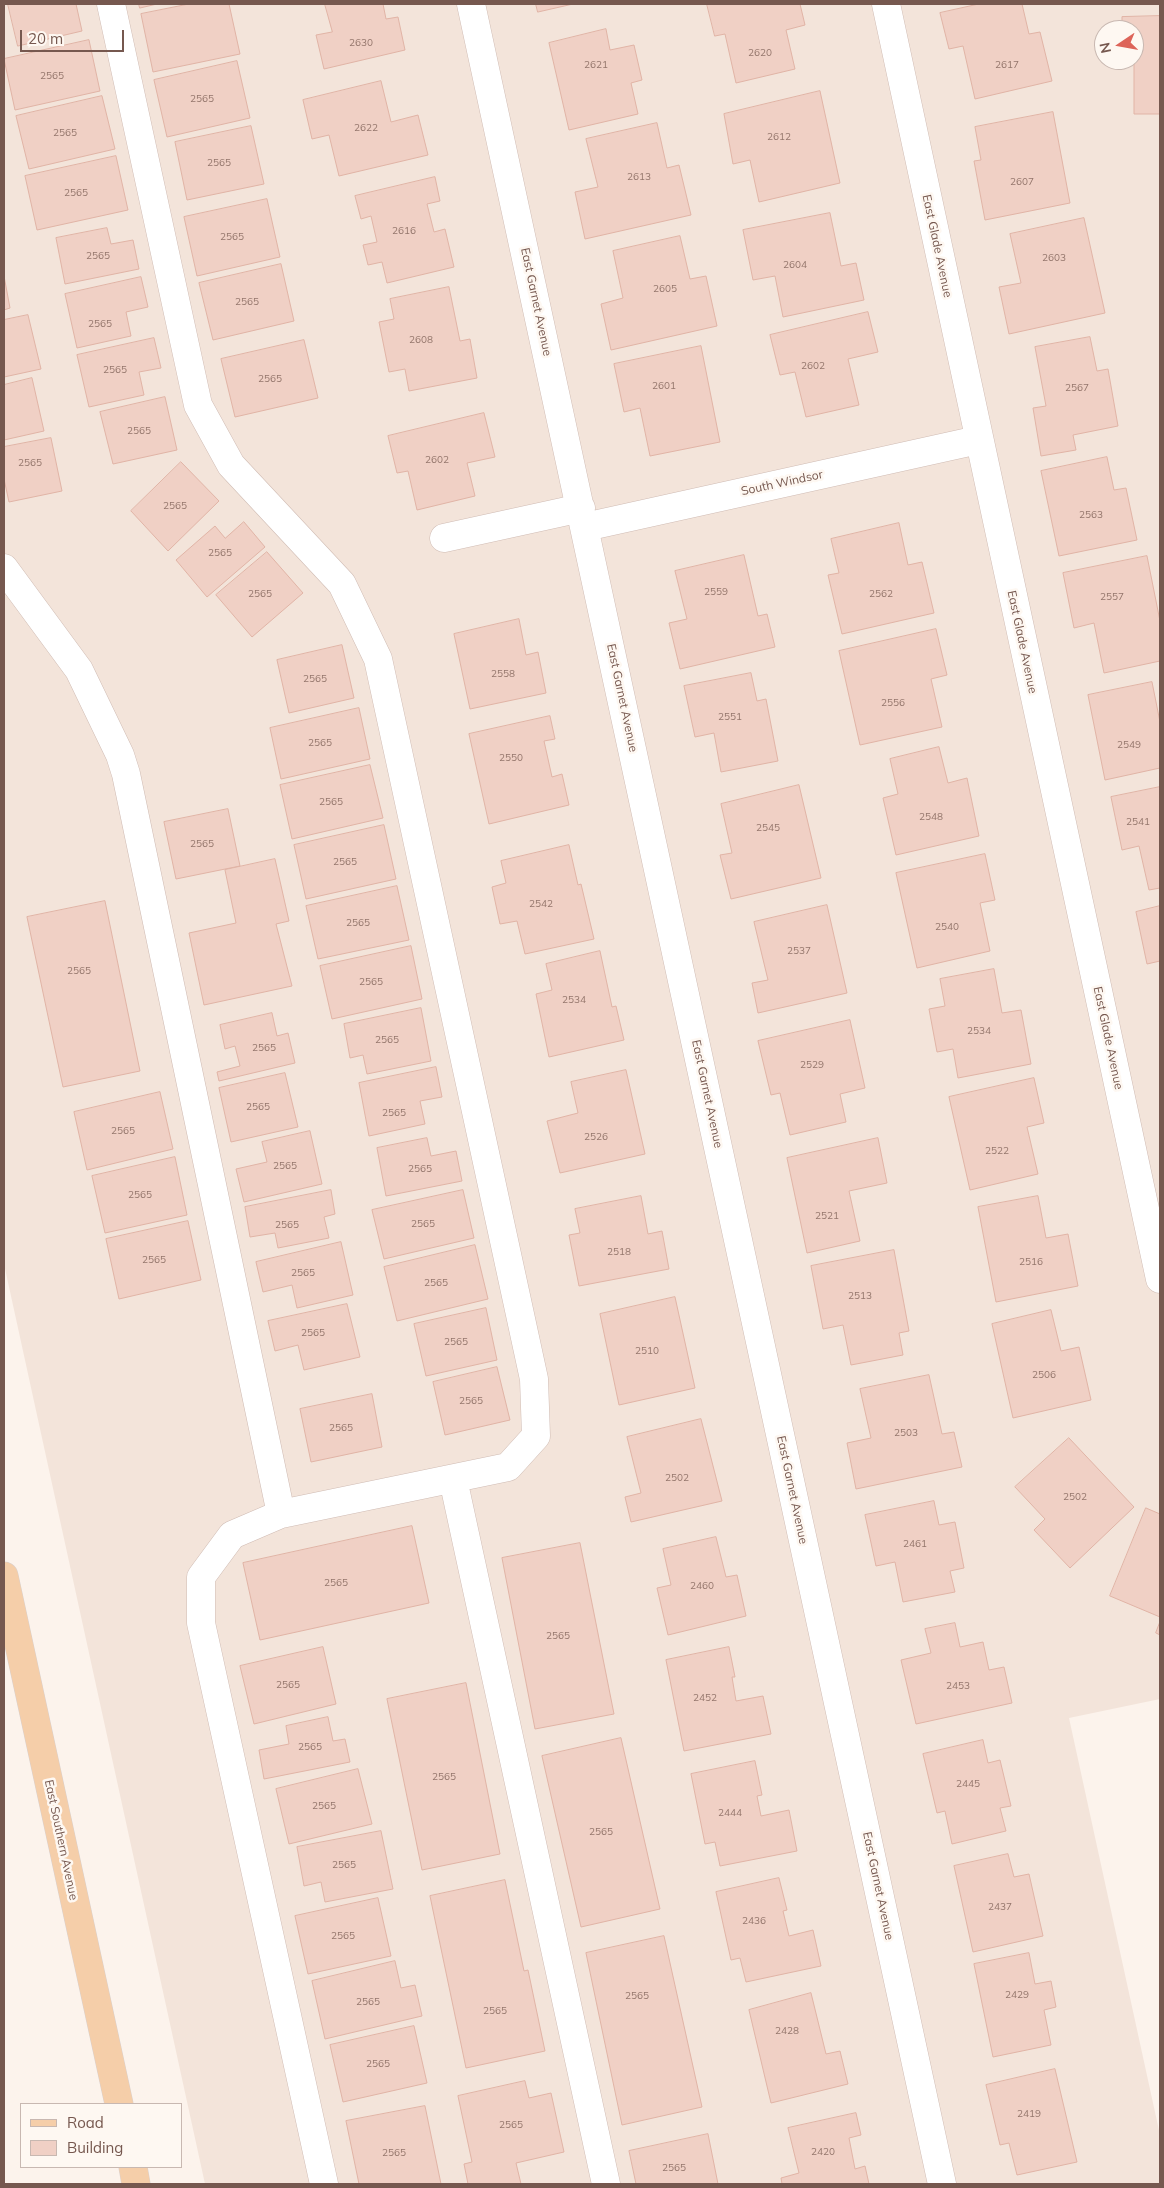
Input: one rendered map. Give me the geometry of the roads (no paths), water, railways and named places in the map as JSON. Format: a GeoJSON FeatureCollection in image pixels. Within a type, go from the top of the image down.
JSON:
{"type":"FeatureCollection","features":[{"type":"Feature","properties":{"kind":"main road","name":"East Southern Avenue"},"geometry":{"type":"LineString","coordinates":[[4,1576],[119,2103]]}},
{"type":"Feature","properties":{"kind":"main road"},"geometry":{"type":"LineString","coordinates":[[132,2168],[136,2184]]}},
{"type":"Feature","properties":{"kind":"street"},"geometry":{"type":"LineString","coordinates":[[111,4],[198,405],[232,465],[342,584],[378,659],[534,1379],[536,1436],[508,1466],[281,1514],[232,1534],[201,1577],[200,1623],[324,2184]]}},
{"type":"Feature","properties":{"kind":"street","name":"East Garnet Avenue"},"geometry":{"type":"LineString","coordinates":[[471,4],[942,2184]]}},
{"type":"Feature","properties":{"kind":"street","name":"East Glade Avenue"},"geometry":{"type":"LineString","coordinates":[[886,4],[978,440],[1160,1279]]}},
{"type":"Feature","properties":{"kind":"street","name":"South Windsor"},"geometry":{"type":"LineString","coordinates":[[444,538],[583,517],[978,440]]}},
{"type":"Feature","properties":{"kind":"street"},"geometry":{"type":"LineString","coordinates":[[4,568],[79,670],[120,755],[126,774],[281,1514]]}},
{"type":"Feature","properties":{"kind":"street"},"geometry":{"type":"LineString","coordinates":[[453,1478],[606,2184]]}}]}
